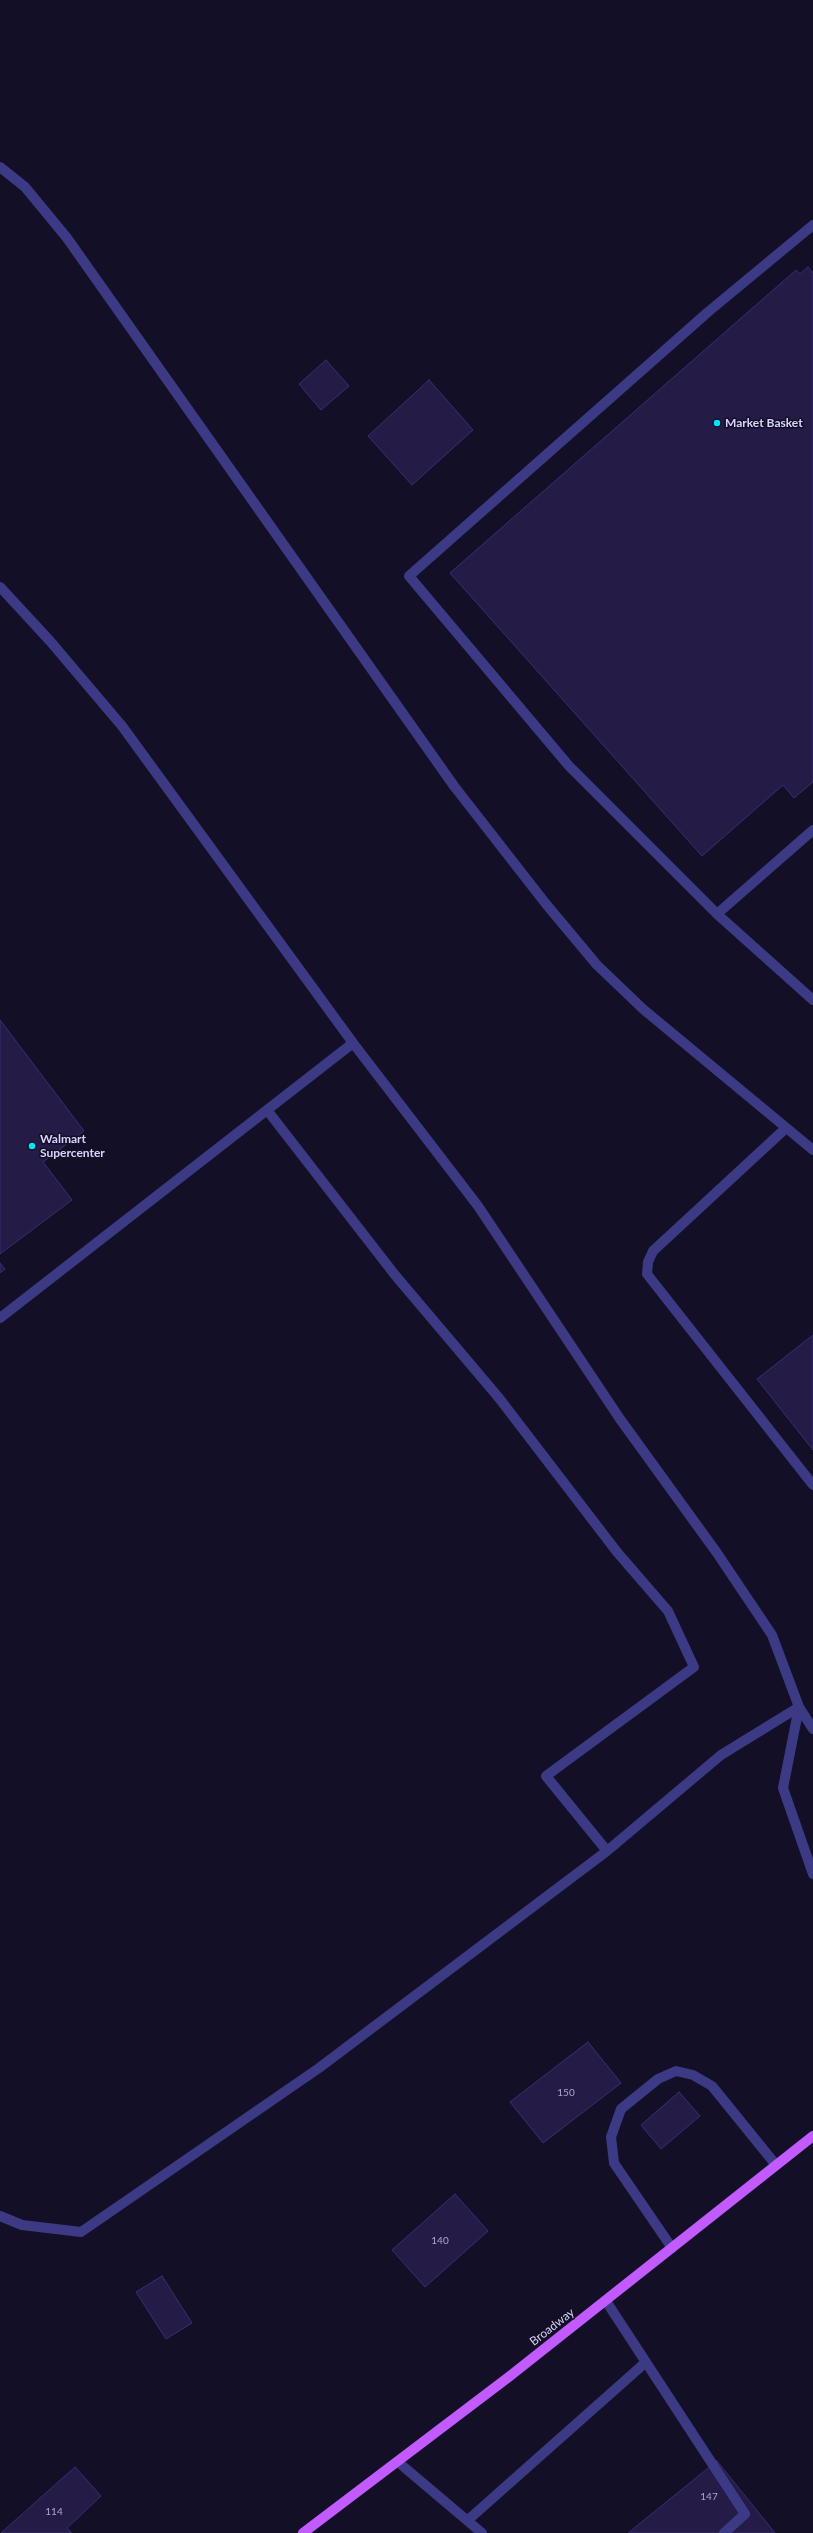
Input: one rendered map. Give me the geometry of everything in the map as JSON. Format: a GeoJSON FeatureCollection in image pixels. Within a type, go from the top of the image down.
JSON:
{"type":"FeatureCollection","features":[{"type":"Feature","properties":{"kind":"main road","name":"Broadway"},"geometry":{"type":"LineString","coordinates":[[303,2533],[398,2462],[606,2301],[813,2136]]}},
{"type":"Feature","properties":{"kind":"lane"},"geometry":{"type":"LineString","coordinates":[[0,166],[25,186],[67,238],[450,780],[546,904],[597,965],[643,1009],[813,1150]]}},
{"type":"Feature","properties":{"kind":"lane"},"geometry":{"type":"LineString","coordinates":[[813,225],[708,312],[409,576],[569,766],[717,914],[813,1000]]}},
{"type":"Feature","properties":{"kind":"lane"},"geometry":{"type":"LineString","coordinates":[[0,587],[50,641],[122,726],[353,1043],[478,1206],[615,1413],[768,1629],[799,1707],[813,1728]]}},
{"type":"Feature","properties":{"kind":"lane"},"geometry":{"type":"LineString","coordinates":[[717,914],[813,830]]}},
{"type":"Feature","properties":{"kind":"lane"},"geometry":{"type":"LineString","coordinates":[[0,1318],[353,1043]]}},
{"type":"Feature","properties":{"kind":"lane"},"geometry":{"type":"LineString","coordinates":[[267,1110],[395,1275],[499,1398],[617,1552],[668,1610],[694,1667],[546,1776],[607,1851]]}},
{"type":"Feature","properties":{"kind":"lane"},"geometry":{"type":"LineString","coordinates":[[786,1128],[653,1251],[648,1262],[647,1274],[813,1485]]}},
{"type":"Feature","properties":{"kind":"lane"},"geometry":{"type":"LineString","coordinates":[[0,2216],[22,2225],[82,2232],[319,2068],[607,1851],[721,1755],[799,1707]]}},
{"type":"Feature","properties":{"kind":"lane"},"geometry":{"type":"LineString","coordinates":[[799,1707],[783,1788],[813,1874]]}},
{"type":"Feature","properties":{"kind":"lane"},"geometry":{"type":"LineString","coordinates":[[672,2248],[614,2163],[612,2137],[621,2109],[658,2079],[676,2071],[693,2075],[712,2086],[776,2165]]}},
{"type":"Feature","properties":{"kind":"lane"},"geometry":{"type":"LineString","coordinates":[[606,2301],[745,2514],[724,2533]]}},
{"type":"Feature","properties":{"kind":"lane"},"geometry":{"type":"LineString","coordinates":[[468,2520],[646,2362]]}},
{"type":"Feature","properties":{"kind":"lane"},"geometry":{"type":"LineString","coordinates":[[398,2462],[482,2533]]}},
{"type":"Feature","properties":{"kind":"building","name":"Market Basket"},"geometry":{"type":"Polygon","coordinates":[[[808,267],[813,273],[813,782],[794,798],[783,785],[702,856],[450,573],[796,270],[800,274],[808,267]]]}},
{"type":"Feature","properties":{"kind":"building"},"geometry":{"type":"Polygon","coordinates":[[[326,360],[349,386],[321,410],[299,384],[326,360]]]}},
{"type":"Feature","properties":{"kind":"building"},"geometry":{"type":"Polygon","coordinates":[[[429,380],[473,430],[412,485],[368,436],[429,380]]]}},
{"type":"Feature","properties":{"kind":"building","name":"Walmart Supercenter"},"geometry":{"type":"Polygon","coordinates":[[[0,1020],[84,1131],[43,1162],[72,1200],[0,1254],[0,1020]]]}},
{"type":"Feature","properties":{"kind":"building"},"geometry":{"type":"Polygon","coordinates":[[[0,1263],[5,1269],[0,1273],[0,1263]]]}},
{"type":"Feature","properties":{"kind":"building"},"geometry":{"type":"Polygon","coordinates":[[[813,1335],[813,1450],[757,1379],[813,1335]]]}},
{"type":"Feature","properties":{"kind":"building"},"geometry":{"type":"Polygon","coordinates":[[[588,2042],[621,2083],[543,2143],[510,2102],[588,2042]]]}},
{"type":"Feature","properties":{"kind":"building"},"geometry":{"type":"Polygon","coordinates":[[[679,2092],[700,2116],[661,2149],[641,2125],[679,2092]]]}},
{"type":"Feature","properties":{"kind":"building"},"geometry":{"type":"Polygon","coordinates":[[[455,2194],[488,2231],[425,2287],[392,2250],[455,2194]]]}},
{"type":"Feature","properties":{"kind":"building"},"geometry":{"type":"Polygon","coordinates":[[[162,2276],[192,2323],[166,2339],[136,2292],[162,2276]]]}},
{"type":"Feature","properties":{"kind":"building"},"geometry":{"type":"Polygon","coordinates":[[[717,2461],[775,2533],[628,2533],[717,2461]]]}},
{"type":"Feature","properties":{"kind":"building"},"geometry":{"type":"Polygon","coordinates":[[[75,2467],[101,2496],[67,2528],[72,2533],[1,2533],[75,2467]]]}},
{"type":"Feature","properties":{"kind":"place","name":"Market Basket"},"geometry":{"type":"Point","coordinates":[717,423]}},
{"type":"Feature","properties":{"kind":"place","name":"Walmart Supercenter"},"geometry":{"type":"Point","coordinates":[32,1146]}}]}
